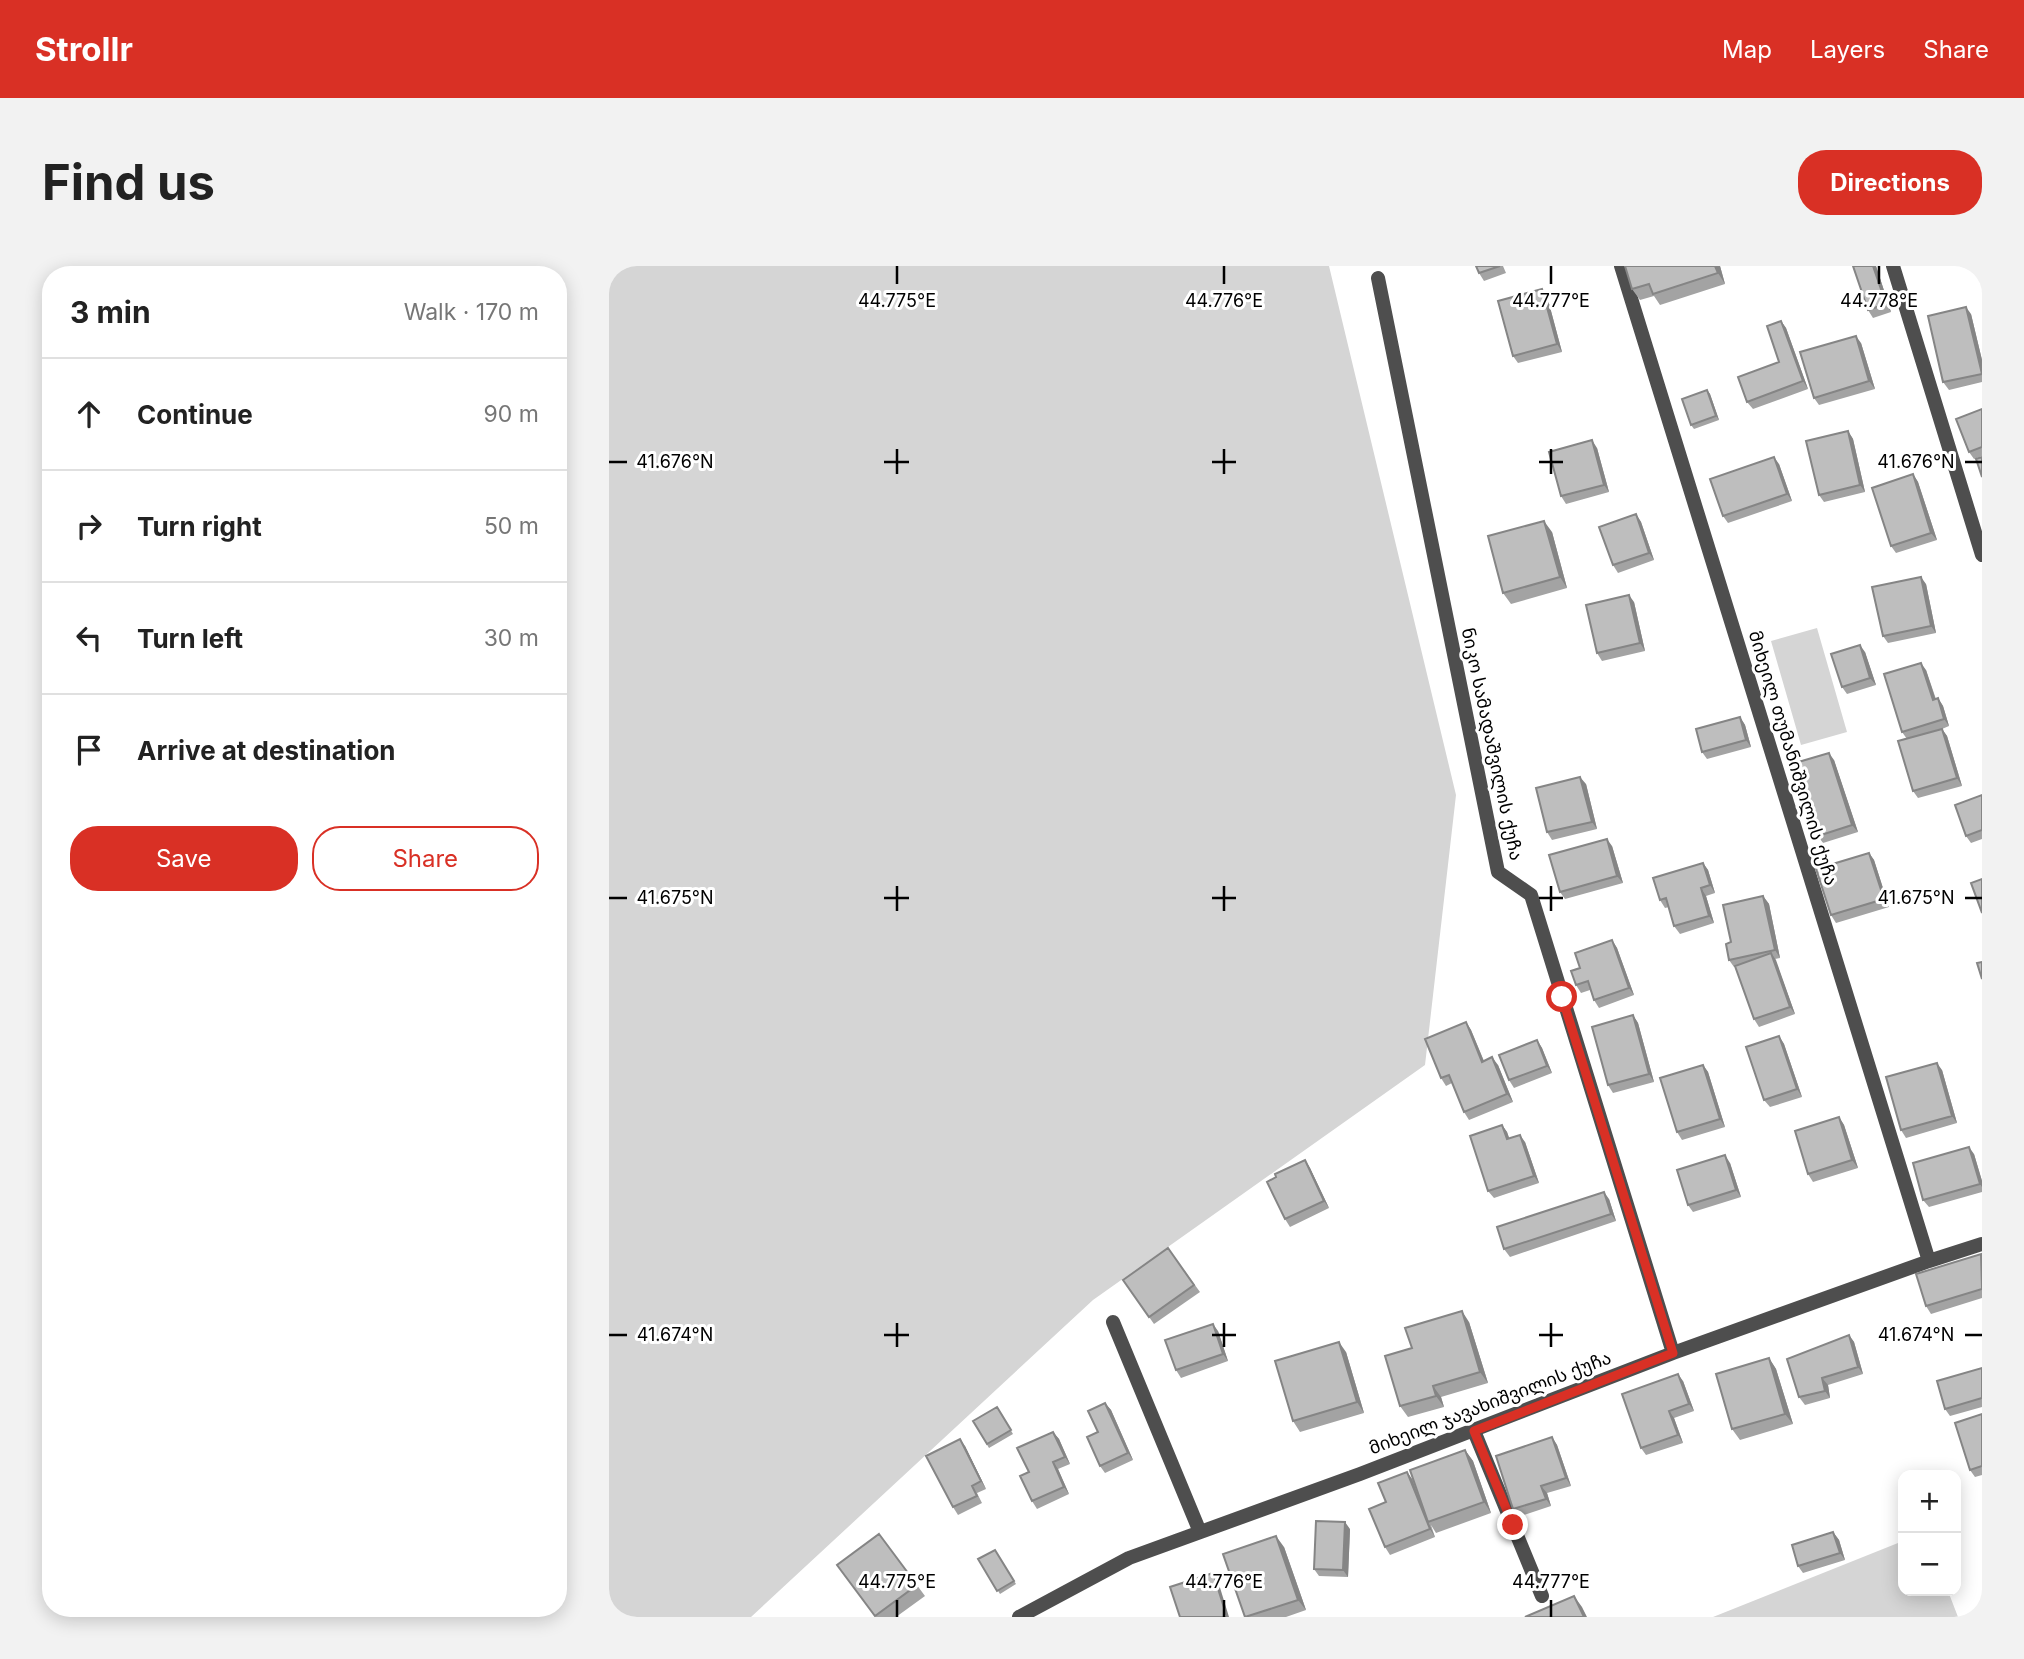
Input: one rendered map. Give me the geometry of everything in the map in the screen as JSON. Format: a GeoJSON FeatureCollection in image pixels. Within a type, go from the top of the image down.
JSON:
{"type":"FeatureCollection","features":[{"type":"Feature","properties":{"kind":"street","name":"მიხეილ თუმანიშვილის ქუჩა"},"geometry":{"type":"LineString","coordinates":[[1621,266],[1929,1261]]}},
{"type":"Feature","properties":{"kind":"street"},"geometry":{"type":"LineString","coordinates":[[1893,266],[1982,555]]}},
{"type":"Feature","properties":{"kind":"street","name":"ნიკო სამადაშვილის ქუჩა"},"geometry":{"type":"LineString","coordinates":[[1378,278],[1498,872],[1531,895],[1673,1353]]}},
{"type":"Feature","properties":{"kind":"street","name":"მიხეილ ჯავახიშვილის ქუჩა"},"geometry":{"type":"LineString","coordinates":[[1019,1617],[1129,1558],[1474,1431],[1673,1353],[1982,1244]]}},
{"type":"Feature","properties":{"kind":"street"},"geometry":{"type":"LineString","coordinates":[[1113,1322],[1200,1532]]}},
{"type":"Feature","properties":{"kind":"street"},"geometry":{"type":"LineString","coordinates":[[1474,1431],[1542,1596]]}},
{"type":"Feature","properties":{"kind":"shaded area"},"geometry":{"type":"Polygon","coordinates":[[[609,266],[1329,266],[1456,795],[1425,1065],[1093,1300],[751,1617],[609,1617],[609,266]]]}},
{"type":"Feature","properties":{"kind":"shaded area"},"geometry":{"type":"Polygon","coordinates":[[[1817,628],[1847,732],[1801,745],[1771,641],[1817,628]]]}},
{"type":"Feature","properties":{"kind":"shaded area"},"geometry":{"type":"Polygon","coordinates":[[[1898,1543],[1898,1596],[1950,1596],[1958,1617],[1713,1617],[1898,1543]]]}},
{"type":"Feature","properties":{"kind":"building"},"geometry":{"type":"Polygon","coordinates":[[[1476,266],[1500,266],[1479,273],[1476,266]]]}},
{"type":"Feature","properties":{"kind":"building"},"geometry":{"type":"Polygon","coordinates":[[[1625,266],[1715,266],[1718,273],[1653,294],[1649,284],[1632,289],[1625,266]]]}},
{"type":"Feature","properties":{"kind":"building"},"geometry":{"type":"Polygon","coordinates":[[[1853,266],[1873,266],[1886,304],[1868,310],[1853,266]]]}},
{"type":"Feature","properties":{"kind":"building"},"geometry":{"type":"Polygon","coordinates":[[[1542,289],[1557,344],[1513,356],[1498,301],[1542,289]]]}},
{"type":"Feature","properties":{"kind":"building"},"geometry":{"type":"Polygon","coordinates":[[[1966,307],[1982,374],[1943,382],[1928,316],[1966,307]]]}},
{"type":"Feature","properties":{"kind":"building"},"geometry":{"type":"Polygon","coordinates":[[[1781,321],[1803,381],[1747,402],[1738,377],[1779,362],[1767,326],[1781,321]]]}},
{"type":"Feature","properties":{"kind":"building"},"geometry":{"type":"Polygon","coordinates":[[[1856,336],[1869,381],[1814,398],[1800,352],[1856,336]]]}},
{"type":"Feature","properties":{"kind":"building"},"geometry":{"type":"Polygon","coordinates":[[[1707,390],[1716,416],[1691,425],[1682,399],[1707,390]]]}},
{"type":"Feature","properties":{"kind":"building"},"geometry":{"type":"Polygon","coordinates":[[[1982,409],[1982,447],[1969,452],[1956,419],[1982,409]]]}},
{"type":"Feature","properties":{"kind":"building"},"geometry":{"type":"Polygon","coordinates":[[[1848,431],[1860,485],[1819,495],[1806,441],[1848,431]]]}},
{"type":"Feature","properties":{"kind":"building"},"geometry":{"type":"Polygon","coordinates":[[[1592,440],[1604,485],[1561,496],[1549,452],[1592,440]]]}},
{"type":"Feature","properties":{"kind":"building"},"geometry":{"type":"Polygon","coordinates":[[[1774,457],[1787,494],[1723,516],[1710,479],[1774,457]]]}},
{"type":"Feature","properties":{"kind":"building"},"geometry":{"type":"Polygon","coordinates":[[[1982,457],[1982,477],[1976,459],[1982,457]]]}},
{"type":"Feature","properties":{"kind":"building"},"geometry":{"type":"Polygon","coordinates":[[[1913,474],[1931,533],[1891,546],[1872,488],[1913,474]]]}},
{"type":"Feature","properties":{"kind":"building"},"geometry":{"type":"Polygon","coordinates":[[[1636,514],[1649,553],[1613,565],[1599,527],[1636,514]]]}},
{"type":"Feature","properties":{"kind":"building"},"geometry":{"type":"Polygon","coordinates":[[[1544,521],[1560,577],[1503,593],[1488,536],[1544,521]]]}},
{"type":"Feature","properties":{"kind":"building"},"geometry":{"type":"Polygon","coordinates":[[[1921,577],[1931,626],[1883,636],[1872,587],[1921,577]]]}},
{"type":"Feature","properties":{"kind":"building"},"geometry":{"type":"Polygon","coordinates":[[[1629,595],[1640,643],[1597,653],[1586,605],[1629,595]]]}},
{"type":"Feature","properties":{"kind":"building"},"geometry":{"type":"Polygon","coordinates":[[[1860,645],[1870,678],[1842,687],[1831,654],[1860,645]]]}},
{"type":"Feature","properties":{"kind":"building"},"geometry":{"type":"Polygon","coordinates":[[[1921,663],[1933,700],[1938,698],[1944,719],[1902,732],[1884,674],[1921,663]]]}},
{"type":"Feature","properties":{"kind":"building"},"geometry":{"type":"Polygon","coordinates":[[[1740,717],[1746,740],[1702,752],[1696,729],[1740,717]]]}},
{"type":"Feature","properties":{"kind":"building"},"geometry":{"type":"Polygon","coordinates":[[[1942,729],[1957,778],[1913,791],[1898,741],[1942,729]]]}},
{"type":"Feature","properties":{"kind":"building"},"geometry":{"type":"Polygon","coordinates":[[[1829,753],[1852,825],[1818,836],[1795,763],[1829,753]]]}},
{"type":"Feature","properties":{"kind":"building"},"geometry":{"type":"Polygon","coordinates":[[[1580,777],[1592,822],[1547,832],[1536,788],[1580,777]]]}},
{"type":"Feature","properties":{"kind":"building"},"geometry":{"type":"Polygon","coordinates":[[[1982,795],[1982,830],[1966,836],[1955,805],[1982,795]]]}},
{"type":"Feature","properties":{"kind":"building"},"geometry":{"type":"Polygon","coordinates":[[[1607,839],[1617,876],[1560,892],[1549,855],[1607,839]]]}},
{"type":"Feature","properties":{"kind":"building"},"geometry":{"type":"Polygon","coordinates":[[[1869,853],[1884,899],[1831,915],[1816,869],[1869,853]]]}},
{"type":"Feature","properties":{"kind":"building"},"geometry":{"type":"Polygon","coordinates":[[[1703,863],[1710,885],[1701,888],[1709,916],[1674,926],[1666,898],[1660,900],[1653,878],[1703,863]]]}},
{"type":"Feature","properties":{"kind":"building"},"geometry":{"type":"Polygon","coordinates":[[[1982,879],[1982,913],[1971,883],[1982,879]]]}},
{"type":"Feature","properties":{"kind":"building"},"geometry":{"type":"Polygon","coordinates":[[[1763,896],[1775,950],[1729,960],[1726,944],[1731,942],[1723,905],[1763,896]]]}},
{"type":"Feature","properties":{"kind":"building"},"geometry":{"type":"Polygon","coordinates":[[[1612,940],[1629,988],[1594,1000],[1588,981],[1576,985],[1571,971],[1580,968],[1575,953],[1612,940]]]}},
{"type":"Feature","properties":{"kind":"building"},"geometry":{"type":"Polygon","coordinates":[[[1771,953],[1790,1007],[1754,1019],[1735,966],[1771,953]]]}},
{"type":"Feature","properties":{"kind":"building"},"geometry":{"type":"Polygon","coordinates":[[[1982,962],[1982,979],[1977,963],[1982,962]]]}},
{"type":"Feature","properties":{"kind":"building"},"geometry":{"type":"Polygon","coordinates":[[[1633,1015],[1649,1074],[1608,1085],[1592,1027],[1633,1015]]]}},
{"type":"Feature","properties":{"kind":"building"},"geometry":{"type":"Polygon","coordinates":[[[1466,1022],[1482,1062],[1492,1057],[1507,1094],[1464,1112],[1449,1075],[1441,1078],[1425,1039],[1466,1022]]]}},
{"type":"Feature","properties":{"kind":"building"},"geometry":{"type":"Polygon","coordinates":[[[1779,1036],[1797,1089],[1764,1100],[1746,1047],[1779,1036]]]}},
{"type":"Feature","properties":{"kind":"building"},"geometry":{"type":"Polygon","coordinates":[[[1537,1040],[1547,1066],[1509,1080],[1499,1055],[1537,1040]]]}},
{"type":"Feature","properties":{"kind":"building"},"geometry":{"type":"Polygon","coordinates":[[[1937,1063],[1952,1116],[1901,1130],[1886,1077],[1937,1063]]]}},
{"type":"Feature","properties":{"kind":"building"},"geometry":{"type":"Polygon","coordinates":[[[1703,1065],[1720,1119],[1677,1132],[1660,1078],[1703,1065]]]}},
{"type":"Feature","properties":{"kind":"building"},"geometry":{"type":"Polygon","coordinates":[[[1839,1117],[1852,1160],[1808,1174],[1795,1131],[1839,1117]]]}},
{"type":"Feature","properties":{"kind":"building"},"geometry":{"type":"Polygon","coordinates":[[[1502,1125],[1507,1139],[1520,1135],[1534,1176],[1488,1191],[1470,1136],[1502,1125]]]}},
{"type":"Feature","properties":{"kind":"building"},"geometry":{"type":"Polygon","coordinates":[[[1969,1147],[1980,1184],[1923,1200],[1913,1163],[1969,1147]]]}},
{"type":"Feature","properties":{"kind":"building"},"geometry":{"type":"Polygon","coordinates":[[[1725,1155],[1736,1190],[1688,1205],[1677,1170],[1725,1155]]]}},
{"type":"Feature","properties":{"kind":"building"},"geometry":{"type":"Polygon","coordinates":[[[1305,1160],[1324,1201],[1285,1219],[1267,1182],[1276,1177],[1275,1174],[1305,1160]]]}},
{"type":"Feature","properties":{"kind":"building"},"geometry":{"type":"Polygon","coordinates":[[[1604,1192],[1611,1214],[1504,1249],[1497,1227],[1604,1192]]]}},
{"type":"Feature","properties":{"kind":"building"},"geometry":{"type":"Polygon","coordinates":[[[1168,1248],[1194,1285],[1149,1317],[1123,1280],[1168,1248]]]}},
{"type":"Feature","properties":{"kind":"building"},"geometry":{"type":"Polygon","coordinates":[[[1981,1254],[1982,1289],[1926,1306],[1916,1274],[1981,1254]]]}},
{"type":"Feature","properties":{"kind":"building"},"geometry":{"type":"Polygon","coordinates":[[[1462,1311],[1480,1372],[1433,1386],[1436,1396],[1400,1406],[1385,1356],[1412,1348],[1405,1328],[1462,1311]]]}},
{"type":"Feature","properties":{"kind":"building"},"geometry":{"type":"Polygon","coordinates":[[[1213,1324],[1223,1354],[1176,1370],[1165,1340],[1213,1324]]]}},
{"type":"Feature","properties":{"kind":"building"},"geometry":{"type":"Polygon","coordinates":[[[1849,1335],[1858,1367],[1822,1378],[1825,1391],[1799,1397],[1787,1359],[1849,1335]]]}},
{"type":"Feature","properties":{"kind":"building"},"geometry":{"type":"Polygon","coordinates":[[[1339,1342],[1357,1402],[1293,1421],[1275,1361],[1339,1342]]]}},
{"type":"Feature","properties":{"kind":"building"},"geometry":{"type":"Polygon","coordinates":[[[1769,1358],[1785,1414],[1732,1429],[1716,1374],[1769,1358]]]}},
{"type":"Feature","properties":{"kind":"building"},"geometry":{"type":"Polygon","coordinates":[[[1982,1368],[1982,1398],[1945,1409],[1937,1381],[1982,1368]]]}},
{"type":"Feature","properties":{"kind":"building"},"geometry":{"type":"Polygon","coordinates":[[[1678,1374],[1689,1404],[1669,1411],[1678,1435],[1641,1448],[1622,1394],[1678,1374]]]}},
{"type":"Feature","properties":{"kind":"building"},"geometry":{"type":"Polygon","coordinates":[[[1105,1403],[1128,1453],[1100,1466],[1087,1437],[1098,1432],[1088,1411],[1105,1403]]]}},
{"type":"Feature","properties":{"kind":"building"},"geometry":{"type":"Polygon","coordinates":[[[997,1407],[1011,1430],[987,1444],[973,1421],[997,1407]]]}},
{"type":"Feature","properties":{"kind":"building"},"geometry":{"type":"Polygon","coordinates":[[[1982,1414],[1982,1466],[1970,1470],[1955,1423],[1982,1414]]]}},
{"type":"Feature","properties":{"kind":"building"},"geometry":{"type":"Polygon","coordinates":[[[1053,1432],[1065,1457],[1053,1462],[1064,1487],[1032,1501],[1020,1476],[1029,1472],[1017,1448],[1053,1432]]]}},
{"type":"Feature","properties":{"kind":"building"},"geometry":{"type":"Polygon","coordinates":[[[1552,1437],[1566,1478],[1541,1486],[1546,1499],[1513,1509],[1496,1456],[1552,1437]]]}},
{"type":"Feature","properties":{"kind":"building"},"geometry":{"type":"Polygon","coordinates":[[[960,1439],[981,1481],[972,1486],[977,1496],[953,1507],[926,1456],[960,1439]]]}},
{"type":"Feature","properties":{"kind":"building"},"geometry":{"type":"Polygon","coordinates":[[[1465,1450],[1484,1502],[1428,1522],[1410,1470],[1465,1450]]]}},
{"type":"Feature","properties":{"kind":"building"},"geometry":{"type":"Polygon","coordinates":[[[1407,1472],[1430,1529],[1385,1547],[1369,1509],[1386,1502],[1378,1483],[1407,1472]]]}},
{"type":"Feature","properties":{"kind":"building"},"geometry":{"type":"Polygon","coordinates":[[[1316,1521],[1345,1522],[1343,1570],[1314,1569],[1316,1521]]]}},
{"type":"Feature","properties":{"kind":"building"},"geometry":{"type":"Polygon","coordinates":[[[1833,1532],[1840,1553],[1798,1566],[1792,1545],[1833,1532]]]}},
{"type":"Feature","properties":{"kind":"building"},"geometry":{"type":"Polygon","coordinates":[[[879,1534],[917,1585],[875,1616],[837,1565],[879,1534]]]}},
{"type":"Feature","properties":{"kind":"building"},"geometry":{"type":"Polygon","coordinates":[[[1276,1536],[1298,1600],[1245,1617],[1223,1554],[1276,1536]]]}},
{"type":"Feature","properties":{"kind":"building"},"geometry":{"type":"Polygon","coordinates":[[[995,1550],[1014,1581],[997,1591],[978,1559],[995,1550]]]}},
{"type":"Feature","properties":{"kind":"building"},"geometry":{"type":"Polygon","coordinates":[[[1213,1573],[1227,1617],[1180,1617],[1170,1587],[1213,1573]]]}},
{"type":"Feature","properties":{"kind":"building"},"geometry":{"type":"Polygon","coordinates":[[[1574,1596],[1584,1617],[1525,1617],[1574,1596]]]}},
{"type":"Feature","properties":{"kind":"route"},"geometry":{"type":"LineString","coordinates":[[1513,1525],[1474,1431],[1673,1353],[1562,997]]}}]}
